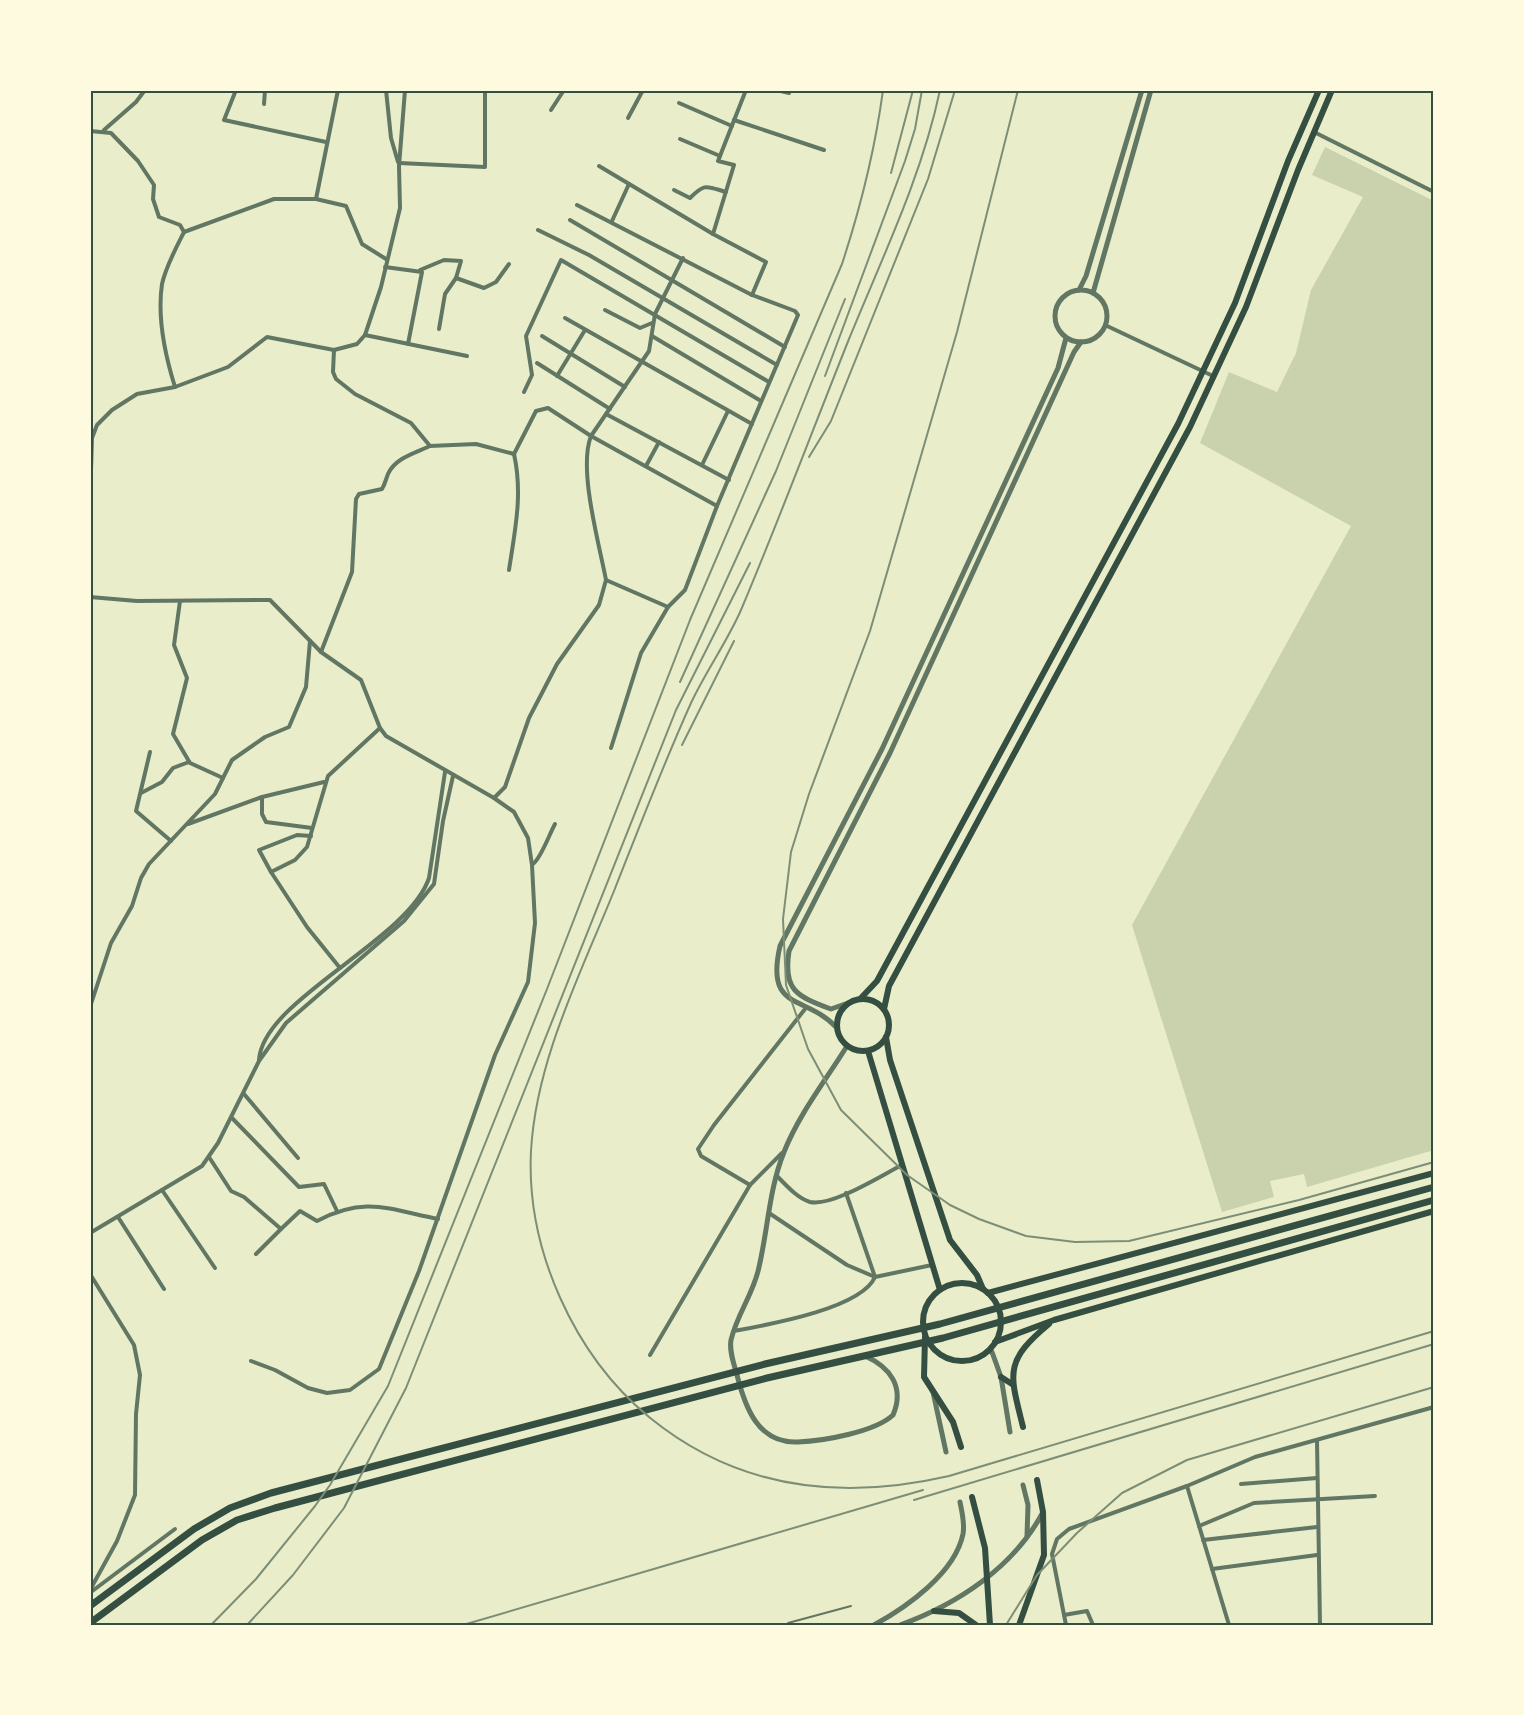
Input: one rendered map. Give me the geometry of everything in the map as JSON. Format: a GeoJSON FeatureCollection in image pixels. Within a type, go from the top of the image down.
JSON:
{"type":"FeatureCollection","features":[{"type":"Feature","properties":{"kind":"main road"},"geometry":{"type":"LineString","coordinates":[[861,998],[877,981],[1178,424],[1234,303],[1288,161],[1319,90]]}},
{"type":"Feature","properties":{"kind":"main road"},"geometry":{"type":"LineString","coordinates":[[925,1336],[932,1347],[953,1360],[971,1359],[988,1351],[995,1342],[1000,1330],[1000,1317],[996,1304],[950,1240],[890,1060],[886,1038],[889,1028],[884,1009],[889,986],[1098,600],[1214,377],[1246,307],[1332,90]]}},
{"type":"Feature","properties":{"kind":"main road"},"geometry":{"type":"LineString","coordinates":[[884,1009],[874,1000],[861,998],[848,1002],[839,1013],[836,1027],[840,1038],[848,1046],[868,1050],[878,1046],[886,1038]]}},
{"type":"Feature","properties":{"kind":"main road"},"geometry":{"type":"LineString","coordinates":[[868,1050],[939,1290]]}},
{"type":"Feature","properties":{"kind":"main road"},"geometry":{"type":"LineString","coordinates":[[961,1447],[953,1422],[924,1377],[925,1336],[923,1326],[926,1306],[939,1290],[961,1283],[985,1291],[1434,1173]]}},
{"type":"Feature","properties":{"kind":"main road"},"geometry":{"type":"LineString","coordinates":[[90,1606],[194,1529],[230,1508],[271,1493],[765,1364],[940,1324],[1434,1187]]}},
{"type":"Feature","properties":{"kind":"main road"},"geometry":{"type":"LineString","coordinates":[[90,1623],[202,1540],[237,1520],[733,1387],[954,1335],[1434,1200]]}},
{"type":"Feature","properties":{"kind":"main road"},"geometry":{"type":"LineString","coordinates":[[995,1342],[1054,1320],[1434,1211]]}},
{"type":"Feature","properties":{"kind":"main road"},"geometry":{"type":"LineString","coordinates":[[1023,1427],[1012,1384],[1014,1363],[1035,1336],[1054,1320]]}},
{"type":"Feature","properties":{"kind":"main road"},"geometry":{"type":"LineString","coordinates":[[1001,1377],[1012,1384]]}},
{"type":"Feature","properties":{"kind":"main road"},"geometry":{"type":"LineString","coordinates":[[1019,1625],[1044,1555],[1042,1512],[1037,1480]]}},
{"type":"Feature","properties":{"kind":"main road"},"geometry":{"type":"LineString","coordinates":[[972,1497],[985,1548],[990,1625]]}},
{"type":"Feature","properties":{"kind":"main road"},"geometry":{"type":"LineString","coordinates":[[934,1611],[959,1613],[976,1625]]}},
{"type":"Feature","properties":{"kind":"street"},"geometry":{"type":"LineString","coordinates":[[103,130],[136,102],[145,90]]}},
{"type":"Feature","properties":{"kind":"street"},"geometry":{"type":"LineString","coordinates":[[236,90],[224,120],[326,142]]}},
{"type":"Feature","properties":{"kind":"street"},"geometry":{"type":"LineString","coordinates":[[264,104],[265,90]]}},
{"type":"Feature","properties":{"kind":"street"},"geometry":{"type":"LineString","coordinates":[[316,199],[338,90]]}},
{"type":"Feature","properties":{"kind":"street"},"geometry":{"type":"LineString","coordinates":[[386,90],[391,138],[399,164]]}},
{"type":"Feature","properties":{"kind":"street"},"geometry":{"type":"LineString","coordinates":[[90,502],[92,438],[97,425],[112,410],[137,394],[175,387],[228,367],[267,337],[334,350],[357,344],[365,335],[381,287],[400,208],[399,164],[405,90]]}},
{"type":"Feature","properties":{"kind":"street"},"geometry":{"type":"LineString","coordinates":[[399,164],[485,167],[485,90]]}},
{"type":"Feature","properties":{"kind":"street"},"geometry":{"type":"LineString","coordinates":[[551,110],[564,90]]}},
{"type":"Feature","properties":{"kind":"street"},"geometry":{"type":"LineString","coordinates":[[628,118],[643,90]]}},
{"type":"Feature","properties":{"kind":"street"},"geometry":{"type":"LineString","coordinates":[[713,234],[734,165],[718,161],[746,90]]}},
{"type":"Feature","properties":{"kind":"street"},"geometry":{"type":"LineString","coordinates":[[777,90],[789,93]]}},
{"type":"Feature","properties":{"kind":"street"},"geometry":{"type":"LineString","coordinates":[[1079,290],[1086,276],[1142,90]]}},
{"type":"Feature","properties":{"kind":"street"},"geometry":{"type":"LineString","coordinates":[[1093,293],[1151,90]]}},
{"type":"Feature","properties":{"kind":"street"},"geometry":{"type":"LineString","coordinates":[[680,103],[732,126]]}},
{"type":"Feature","properties":{"kind":"street"},"geometry":{"type":"LineString","coordinates":[[734,120],[824,150]]}},
{"type":"Feature","properties":{"kind":"street"},"geometry":{"type":"LineString","coordinates":[[90,131],[103,130],[111,133],[125,146],[154,184],[153,199],[159,217],[180,225],[184,232]]}},
{"type":"Feature","properties":{"kind":"street"},"geometry":{"type":"LineString","coordinates":[[1314,132],[1434,192]]}},
{"type":"Feature","properties":{"kind":"street"},"geometry":{"type":"LineString","coordinates":[[680,139],[720,156]]}},
{"type":"Feature","properties":{"kind":"street"},"geometry":{"type":"LineString","coordinates":[[599,166],[713,234],[766,262],[752,295]]}},
{"type":"Feature","properties":{"kind":"street"},"geometry":{"type":"LineString","coordinates":[[612,221],[629,184]]}},
{"type":"Feature","properties":{"kind":"street"},"geometry":{"type":"LineString","coordinates":[[674,190],[690,198],[698,189],[705,186],[726,192]]}},
{"type":"Feature","properties":{"kind":"street"},"geometry":{"type":"LineString","coordinates":[[175,387],[166,353],[161,303],[163,283],[184,232],[274,199],[316,199],[346,206],[362,244],[386,259]]}},
{"type":"Feature","properties":{"kind":"street"},"geometry":{"type":"LineString","coordinates":[[577,205],[752,295],[795,311],[798,315],[717,506],[685,590],[668,607],[641,653],[611,748]]}},
{"type":"Feature","properties":{"kind":"street"},"geometry":{"type":"LineString","coordinates":[[570,220],[785,347]]}},
{"type":"Feature","properties":{"kind":"street"},"geometry":{"type":"LineString","coordinates":[[537,230],[589,255],[777,365]]}},
{"type":"Feature","properties":{"kind":"street"},"geometry":{"type":"LineString","coordinates":[[494,798],[505,787],[529,718],[557,664],[599,605],[606,580],[587,474],[586,449],[591,436],[650,348],[655,314],[682,258]]}},
{"type":"Feature","properties":{"kind":"street"},"geometry":{"type":"LineString","coordinates":[[385,267],[420,270],[444,260],[461,261],[456,278],[445,294],[439,329]]}},
{"type":"Feature","properties":{"kind":"street"},"geometry":{"type":"LineString","coordinates":[[524,392],[531,375],[526,336],[561,260],[769,382]]}},
{"type":"Feature","properties":{"kind":"street"},"geometry":{"type":"LineString","coordinates":[[456,278],[484,288],[496,282],[509,264]]}},
{"type":"Feature","properties":{"kind":"street"},"geometry":{"type":"LineString","coordinates":[[408,344],[422,275],[420,270]]}},
{"type":"Feature","properties":{"kind":"street"},"geometry":{"type":"LineString","coordinates":[[1079,290],[1093,293],[1105,307],[1105,326],[1091,340],[1081,342],[1066,338],[1058,329],[1055,318],[1056,306],[1069,292],[1079,290]]}},
{"type":"Feature","properties":{"kind":"street"},"geometry":{"type":"LineString","coordinates":[[605,310],[640,328],[652,323]]}},
{"type":"Feature","properties":{"kind":"street"},"geometry":{"type":"LineString","coordinates":[[565,318],[752,424]]}},
{"type":"Feature","properties":{"kind":"street"},"geometry":{"type":"LineString","coordinates":[[1105,326],[1214,377]]}},
{"type":"Feature","properties":{"kind":"street"},"geometry":{"type":"LineString","coordinates":[[557,376],[585,330]]}},
{"type":"Feature","properties":{"kind":"street"},"geometry":{"type":"LineString","coordinates":[[365,335],[467,356]]}},
{"type":"Feature","properties":{"kind":"street"},"geometry":{"type":"LineString","coordinates":[[542,336],[625,387]]}},
{"type":"Feature","properties":{"kind":"street"},"geometry":{"type":"LineString","coordinates":[[652,336],[761,401]]}},
{"type":"Feature","properties":{"kind":"street"},"geometry":{"type":"LineString","coordinates":[[836,1027],[826,1016],[805,1009],[783,993],[776,978],[780,946],[882,748],[1058,368],[1066,338]]}},
{"type":"Feature","properties":{"kind":"street"},"geometry":{"type":"LineString","coordinates":[[848,1002],[831,1009],[806,1000],[791,987],[785,974],[789,951],[890,753],[1074,352],[1081,342]]}},
{"type":"Feature","properties":{"kind":"street"},"geometry":{"type":"LineString","coordinates":[[334,350],[333,372],[336,379],[355,394],[411,423],[430,446]]}},
{"type":"Feature","properties":{"kind":"street"},"geometry":{"type":"LineString","coordinates":[[537,363],[610,409]]}},
{"type":"Feature","properties":{"kind":"street"},"geometry":{"type":"LineString","coordinates":[[509,570],[520,502],[519,477],[514,454],[536,411],[543,407],[717,506]]}},
{"type":"Feature","properties":{"kind":"street"},"geometry":{"type":"LineString","coordinates":[[702,465],[728,411]]}},
{"type":"Feature","properties":{"kind":"street"},"geometry":{"type":"LineString","coordinates":[[606,414],[729,480]]}},
{"type":"Feature","properties":{"kind":"street"},"geometry":{"type":"LineString","coordinates":[[646,466],[659,442]]}},
{"type":"Feature","properties":{"kind":"street"},"geometry":{"type":"LineString","coordinates":[[321,652],[352,572],[356,499],[359,494],[382,489],[389,472],[408,454],[430,446],[476,444],[514,454]]}},
{"type":"Feature","properties":{"kind":"street"},"geometry":{"type":"LineString","coordinates":[[606,580],[668,607]]}},
{"type":"Feature","properties":{"kind":"street"},"geometry":{"type":"LineString","coordinates":[[90,597],[180,601],[270,600],[321,652],[361,680],[380,728],[394,742],[494,798],[514,812],[528,838],[535,923],[528,982],[495,1055],[438,1219],[379,1369],[350,1390],[327,1394],[308,1388],[275,1370],[251,1361]]}},
{"type":"Feature","properties":{"kind":"street"},"geometry":{"type":"LineString","coordinates":[[180,601],[174,645],[187,678],[173,734],[189,762],[223,778]]}},
{"type":"Feature","properties":{"kind":"street"},"geometry":{"type":"LineString","coordinates":[[90,1007],[111,943],[132,906],[141,878],[149,864],[215,794],[232,760],[265,737],[289,728],[306,687],[310,640]]}},
{"type":"Feature","properties":{"kind":"street"},"geometry":{"type":"LineString","coordinates":[[271,872],[295,860],[307,847],[324,782],[339,765],[380,728]]}},
{"type":"Feature","properties":{"kind":"street"},"geometry":{"type":"LineString","coordinates":[[150,752],[136,811],[171,841]]}},
{"type":"Feature","properties":{"kind":"street"},"geometry":{"type":"LineString","coordinates":[[140,793],[162,782],[173,768],[189,762]]}},
{"type":"Feature","properties":{"kind":"street"},"geometry":{"type":"LineString","coordinates":[[90,1233],[197,1169],[208,1157],[232,1118],[259,1061],[288,1020],[390,927],[423,891],[429,878],[445,771]]}},
{"type":"Feature","properties":{"kind":"street"},"geometry":{"type":"LineString","coordinates":[[341,970],[404,921],[434,884],[443,821],[453,776]]}},
{"type":"Feature","properties":{"kind":"street"},"geometry":{"type":"LineString","coordinates":[[186,825],[262,797],[324,782]]}},
{"type":"Feature","properties":{"kind":"street"},"geometry":{"type":"LineString","coordinates":[[262,797],[262,814],[266,822],[312,828]]}},
{"type":"Feature","properties":{"kind":"street"},"geometry":{"type":"LineString","coordinates":[[532,865],[539,860],[542,847],[555,824]]}},
{"type":"Feature","properties":{"kind":"street"},"geometry":{"type":"LineString","coordinates":[[311,836],[297,835],[260,850],[271,872],[307,927],[341,970]]}},
{"type":"Feature","properties":{"kind":"street"},"geometry":{"type":"LineString","coordinates":[[750,1185],[701,1156],[699,1146],[805,1009]]}},
{"type":"Feature","properties":{"kind":"street"},"geometry":{"type":"LineString","coordinates":[[848,1046],[802,1116],[784,1151],[768,1212],[759,1268],[733,1331],[730,1350],[748,1413],[773,1439],[794,1442],[811,1441],[873,1427],[892,1415],[898,1396],[888,1369],[865,1356]]}},
{"type":"Feature","properties":{"kind":"street"},"geometry":{"type":"LineString","coordinates":[[244,1094],[298,1158]]}},
{"type":"Feature","properties":{"kind":"street"},"geometry":{"type":"LineString","coordinates":[[232,1118],[299,1187],[324,1184],[337,1211]]}},
{"type":"Feature","properties":{"kind":"street"},"geometry":{"type":"LineString","coordinates":[[650,1355],[750,1185],[784,1151]]}},
{"type":"Feature","properties":{"kind":"street"},"geometry":{"type":"LineString","coordinates":[[208,1157],[231,1191],[244,1197],[281,1229]]}},
{"type":"Feature","properties":{"kind":"street"},"geometry":{"type":"LineString","coordinates":[[776,1176],[799,1197],[812,1202],[826,1201],[903,1165]]}},
{"type":"Feature","properties":{"kind":"street"},"geometry":{"type":"LineString","coordinates":[[162,1190],[215,1268]]}},
{"type":"Feature","properties":{"kind":"street"},"geometry":{"type":"LineString","coordinates":[[846,1193],[875,1276]]}},
{"type":"Feature","properties":{"kind":"street"},"geometry":{"type":"LineString","coordinates":[[256,1254],[300,1210],[317,1221],[337,1211],[368,1205],[438,1219]]}},
{"type":"Feature","properties":{"kind":"street"},"geometry":{"type":"LineString","coordinates":[[768,1212],[847,1265],[875,1276],[932,1265]]}},
{"type":"Feature","properties":{"kind":"street"},"geometry":{"type":"LineString","coordinates":[[118,1217],[164,1289]]}},
{"type":"Feature","properties":{"kind":"street"},"geometry":{"type":"LineString","coordinates":[[90,1274],[134,1345],[140,1375],[136,1414],[135,1495],[117,1541],[90,1591]]}},
{"type":"Feature","properties":{"kind":"street"},"geometry":{"type":"LineString","coordinates":[[733,1331],[817,1312],[868,1286],[875,1276]]}},
{"type":"Feature","properties":{"kind":"street"},"geometry":{"type":"LineString","coordinates":[[988,1351],[992,1352],[1001,1377],[1010,1432]]}},
{"type":"Feature","properties":{"kind":"street"},"geometry":{"type":"LineString","coordinates":[[933,1391],[946,1452]]}},
{"type":"Feature","properties":{"kind":"street"},"geometry":{"type":"LineString","coordinates":[[1066,1625],[1052,1554],[1057,1539],[1076,1526],[1187,1486],[1255,1457],[1434,1407],[1434,1431]]}},
{"type":"Feature","properties":{"kind":"street"},"geometry":{"type":"LineString","coordinates":[[1317,1440],[1317,1555],[1320,1625]]}},
{"type":"Feature","properties":{"kind":"street"},"geometry":{"type":"LineString","coordinates":[[1241,1484],[1317,1478]]}},
{"type":"Feature","properties":{"kind":"street"},"geometry":{"type":"LineString","coordinates":[[1023,1485],[1028,1505],[1026,1541]]}},
{"type":"Feature","properties":{"kind":"street"},"geometry":{"type":"LineString","coordinates":[[1187,1486],[1229,1625]]}},
{"type":"Feature","properties":{"kind":"street"},"geometry":{"type":"LineString","coordinates":[[1199,1526],[1254,1503],[1375,1496]]}},
{"type":"Feature","properties":{"kind":"street"},"geometry":{"type":"LineString","coordinates":[[874,1625],[916,1596],[946,1568],[958,1550],[963,1535],[964,1521],[960,1502]]}},
{"type":"Feature","properties":{"kind":"street"},"geometry":{"type":"LineString","coordinates":[[900,1625],[934,1611],[988,1577],[1026,1541],[1042,1512]]}},
{"type":"Feature","properties":{"kind":"street"},"geometry":{"type":"LineString","coordinates":[[1203,1540],[1317,1527]]}},
{"type":"Feature","properties":{"kind":"street"},"geometry":{"type":"LineString","coordinates":[[90,1591],[175,1529]]}},
{"type":"Feature","properties":{"kind":"street"},"geometry":{"type":"LineString","coordinates":[[1212,1569],[1317,1555]]}},
{"type":"Feature","properties":{"kind":"street"},"geometry":{"type":"LineString","coordinates":[[1064,1615],[1087,1611],[1093,1625]]}},
{"type":"Feature","properties":{"kind":"lane"},"geometry":{"type":"LineString","coordinates":[[788,1623],[851,1606]]}},
{"type":"Feature","properties":{"kind":"green space"},"geometry":{"type":"Polygon","coordinates":[[[1325,147],[1434,201],[1434,1150],[1307,1187],[1304,1174],[1270,1181],[1274,1197],[1222,1212],[1132,925],[1351,526],[1200,443],[1229,372],[1277,392],[1296,353],[1311,290],[1363,197],[1312,175],[1325,147]]]}},
{"type":"Feature","properties":{"kind":"railway"},"geometry":{"type":"LineString","coordinates":[[211,1625],[256,1579],[315,1506],[330,1485],[388,1386],[547,989],[690,620],[842,264],[867,178],[883,90]]}},
{"type":"Feature","properties":{"kind":"railway"},"geometry":{"type":"LineString","coordinates":[[891,173],[913,90]]}},
{"type":"Feature","properties":{"kind":"railway"},"geometry":{"type":"LineString","coordinates":[[825,376],[905,161],[915,129],[922,90]]}},
{"type":"Feature","properties":{"kind":"railway"},"geometry":{"type":"LineString","coordinates":[[940,90],[912,185],[769,542],[741,610],[697,691],[681,726],[574,986],[550,1051],[535,1117],[531,1151],[532,1188],[537,1225],[546,1262],[560,1298],[577,1331],[598,1363],[622,1392],[649,1417],[683,1442],[718,1461],[755,1474],[792,1483],[830,1488],[869,1488],[909,1484],[949,1476],[1434,1331]]}},
{"type":"Feature","properties":{"kind":"railway"},"geometry":{"type":"LineString","coordinates":[[809,457],[831,421],[928,179],[955,90]]}},
{"type":"Feature","properties":{"kind":"railway"},"geometry":{"type":"LineString","coordinates":[[1018,90],[957,332],[870,631],[809,794],[791,852],[783,919],[786,985],[808,1049],[841,1110],[907,1175],[950,1205],[979,1219],[1026,1236],[1075,1242],[1129,1241],[1299,1200],[1434,1162]]}},
{"type":"Feature","properties":{"kind":"railway"},"geometry":{"type":"LineString","coordinates":[[680,682],[776,471],[845,299]]}},
{"type":"Feature","properties":{"kind":"railway"},"geometry":{"type":"LineString","coordinates":[[247,1625],[293,1575],[344,1508],[406,1388],[676,710],[750,563]]}},
{"type":"Feature","properties":{"kind":"railway"},"geometry":{"type":"LineString","coordinates":[[682,745],[734,641]]}},
{"type":"Feature","properties":{"kind":"railway"},"geometry":{"type":"LineString","coordinates":[[914,1500],[1434,1344]]}},
{"type":"Feature","properties":{"kind":"railway"},"geometry":{"type":"LineString","coordinates":[[1006,1625],[1037,1575],[1077,1533],[1122,1493],[1187,1460],[1434,1387]]}},
{"type":"Feature","properties":{"kind":"railway"},"geometry":{"type":"LineString","coordinates":[[463,1625],[923,1490]]}}]}
